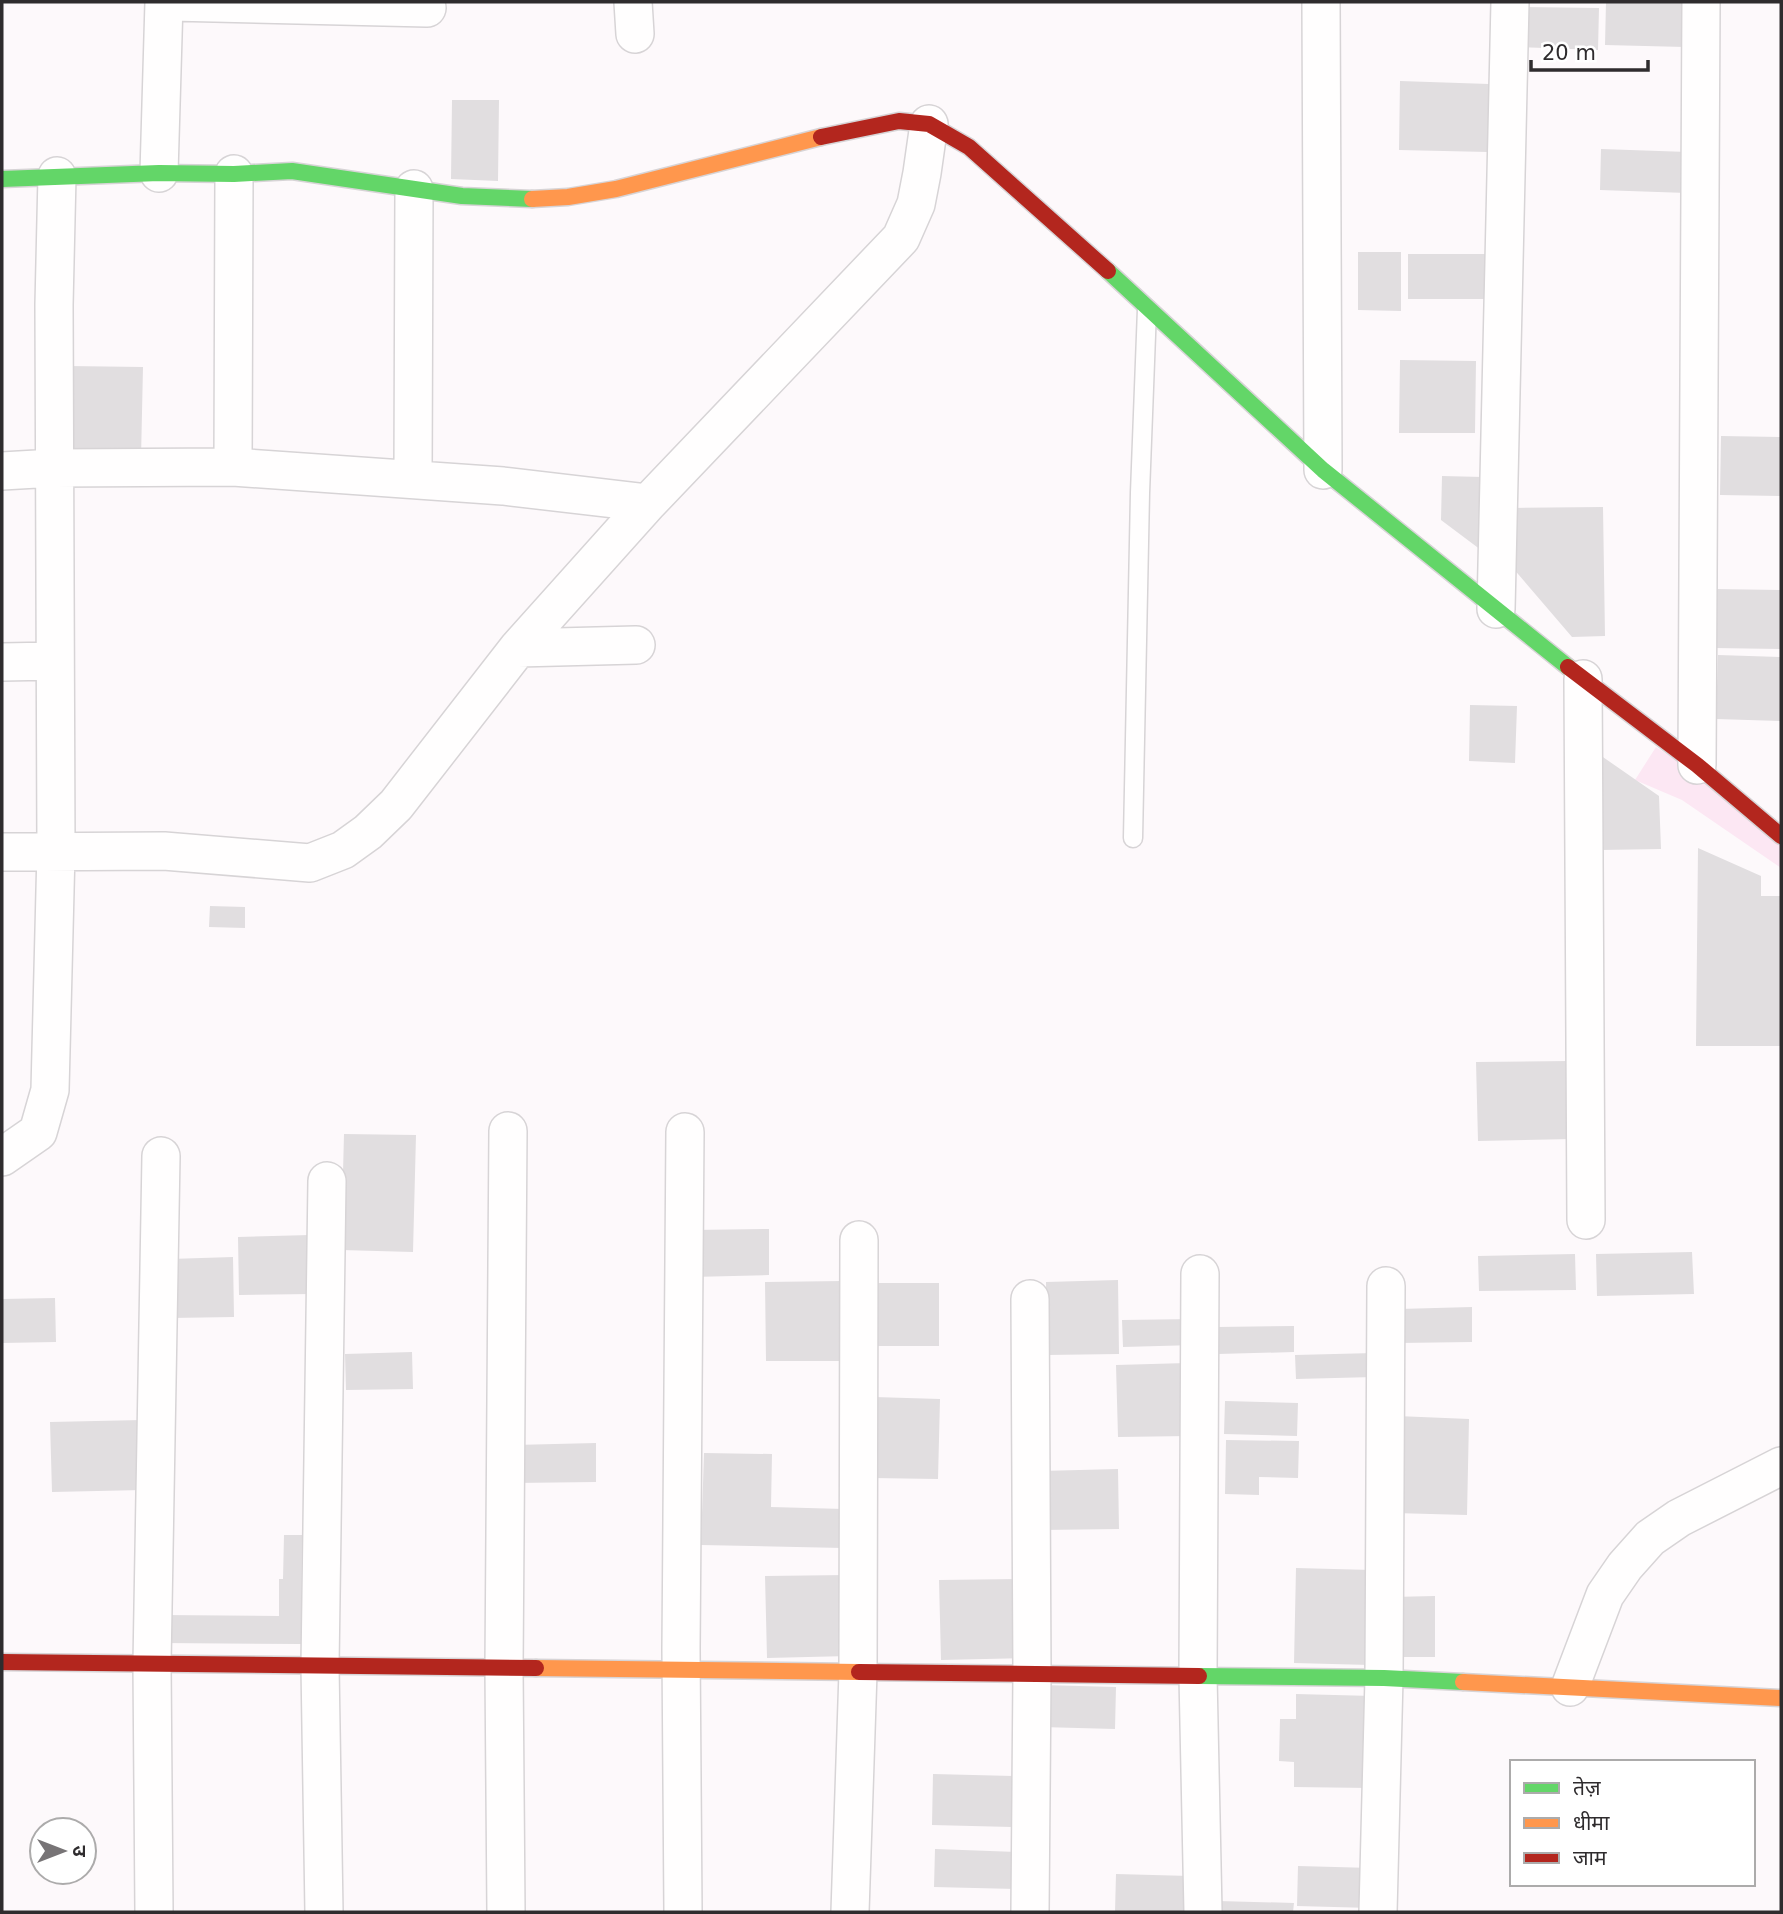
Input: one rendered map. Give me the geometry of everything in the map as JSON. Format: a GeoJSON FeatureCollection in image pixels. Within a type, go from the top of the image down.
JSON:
{"type":"FeatureCollection","features":[{"type":"Feature","properties":{"kind":"street"},"geometry":{"type":"LineString","coordinates":[[159,173],[164,2]]}},
{"type":"Feature","properties":{"kind":"street"},"geometry":{"type":"LineString","coordinates":[[172,2],[352,3],[426,8]]}},
{"type":"Feature","properties":{"kind":"street"},"geometry":{"type":"LineString","coordinates":[[1321,2],[1323,470]]}},
{"type":"Feature","properties":{"kind":"street"},"geometry":{"type":"LineString","coordinates":[[1496,609],[1510,2]]}},
{"type":"Feature","properties":{"kind":"street"},"geometry":{"type":"LineString","coordinates":[[1697,765],[1701,2]]}},
{"type":"Feature","properties":{"kind":"street"},"geometry":{"type":"LineString","coordinates":[[2,179],[159,173],[292,172],[462,196],[527,199],[569,197],[616,189],[848,130],[900,121],[929,124],[968,147],[1147,305],[1323,470],[1583,679],[1697,765],[1781,836]]}},
{"type":"Feature","properties":{"kind":"street"},"geometry":{"type":"LineString","coordinates":[[2,852],[164,851],[310,863],[343,850],[369,832],[396,805],[517,648],[649,503],[901,238],[916,204],[929,124]]}},
{"type":"Feature","properties":{"kind":"street"},"geometry":{"type":"LineString","coordinates":[[233,467],[234,174]]}},
{"type":"Feature","properties":{"kind":"street"},"geometry":{"type":"LineString","coordinates":[[2,1157],[38,1132],[50,1090],[56,851],[54,305],[57,176]]}},
{"type":"Feature","properties":{"kind":"street"},"geometry":{"type":"LineString","coordinates":[[413,479],[414,189]]}},
{"type":"Feature","properties":{"kind":"street"},"geometry":{"type":"LineString","coordinates":[[2,471],[233,467],[503,485],[649,503]]}},
{"type":"Feature","properties":{"kind":"street"},"geometry":{"type":"LineString","coordinates":[[517,648],[636,645]]}},
{"type":"Feature","properties":{"kind":"street"},"geometry":{"type":"LineString","coordinates":[[2,662],[55,661]]}},
{"type":"Feature","properties":{"kind":"street"},"geometry":{"type":"LineString","coordinates":[[1583,679],[1586,1220]]}},
{"type":"Feature","properties":{"kind":"street"},"geometry":{"type":"LineString","coordinates":[[506,1912],[504,1668],[509,1131]]}},
{"type":"Feature","properties":{"kind":"street"},"geometry":{"type":"LineString","coordinates":[[683,1912],[681,1670],[685,1132]]}},
{"type":"Feature","properties":{"kind":"street"},"geometry":{"type":"LineString","coordinates":[[154,1912],[152,1664],[161,1156]]}},
{"type":"Feature","properties":{"kind":"street"},"geometry":{"type":"LineString","coordinates":[[324,1912],[320,1666],[327,1181]]}},
{"type":"Feature","properties":{"kind":"street"},"geometry":{"type":"LineString","coordinates":[[850,1912],[858,1672],[859,1240]]}},
{"type":"Feature","properties":{"kind":"street"},"geometry":{"type":"LineString","coordinates":[[1200,1274],[1198,1676],[1203,1912]]}},
{"type":"Feature","properties":{"kind":"street"},"geometry":{"type":"LineString","coordinates":[[1378,1912],[1384,1678],[1386,1286]]}},
{"type":"Feature","properties":{"kind":"street"},"geometry":{"type":"LineString","coordinates":[[1030,1299],[1030,1912]]}},
{"type":"Feature","properties":{"kind":"street"},"geometry":{"type":"LineString","coordinates":[[1570,1687],[1605,1595],[1625,1566],[1650,1538],[1679,1518],[1781,1466]]}},
{"type":"Feature","properties":{"kind":"street"},"geometry":{"type":"LineString","coordinates":[[2,1662],[1384,1678],[1781,1698]]}},
{"type":"Feature","properties":{"kind":"lane"},"geometry":{"type":"LineString","coordinates":[[1133,838],[1140,480],[1147,305]]}},
{"type":"Feature","properties":{"kind":"shaded area"},"geometry":{"type":"Polygon","coordinates":[[[1656,747],[1781,830],[1781,868],[1682,800],[1635,780],[1656,747]]]}},
{"type":"Feature","properties":{"kind":"building"},"geometry":{"type":"Polygon","coordinates":[[[1606,2],[1686,2],[1685,47],[1605,45],[1606,2]]]}},
{"type":"Feature","properties":{"kind":"building"},"geometry":{"type":"Polygon","coordinates":[[[1519,7],[1599,8],[1598,50],[1518,47],[1519,7]]]}},
{"type":"Feature","properties":{"kind":"building"},"geometry":{"type":"Polygon","coordinates":[[[1400,81],[1489,84],[1488,152],[1399,150],[1400,81]]]}},
{"type":"Feature","properties":{"kind":"building"},"geometry":{"type":"Polygon","coordinates":[[[452,100],[499,100],[498,181],[451,179],[452,100]]]}},
{"type":"Feature","properties":{"kind":"building"},"geometry":{"type":"Polygon","coordinates":[[[1601,149],[1688,152],[1687,193],[1600,190],[1601,149]]]}},
{"type":"Feature","properties":{"kind":"building"},"geometry":{"type":"Polygon","coordinates":[[[1358,252],[1401,252],[1401,311],[1358,310],[1358,252]]]}},
{"type":"Feature","properties":{"kind":"building"},"geometry":{"type":"Polygon","coordinates":[[[1408,254],[1495,254],[1495,299],[1408,299],[1408,254]]]}},
{"type":"Feature","properties":{"kind":"building"},"geometry":{"type":"Polygon","coordinates":[[[1400,360],[1476,361],[1475,433],[1399,433],[1400,360]]]}},
{"type":"Feature","properties":{"kind":"building"},"geometry":{"type":"Polygon","coordinates":[[[68,366],[143,367],[141,458],[66,457],[68,366]]]}},
{"type":"Feature","properties":{"kind":"building"},"geometry":{"type":"Polygon","coordinates":[[[1721,436],[1781,437],[1781,496],[1720,495],[1721,436]]]}},
{"type":"Feature","properties":{"kind":"building"},"geometry":{"type":"Polygon","coordinates":[[[1442,476],[1483,477],[1481,550],[1441,520],[1442,476]]]}},
{"type":"Feature","properties":{"kind":"building"},"geometry":{"type":"Polygon","coordinates":[[[1603,507],[1605,636],[1572,637],[1512,567],[1512,508],[1603,507]]]}},
{"type":"Feature","properties":{"kind":"building"},"geometry":{"type":"Polygon","coordinates":[[[1715,589],[1781,590],[1781,649],[1714,648],[1715,589]]]}},
{"type":"Feature","properties":{"kind":"building"},"geometry":{"type":"Polygon","coordinates":[[[1718,655],[1781,657],[1781,721],[1716,719],[1718,655]]]}},
{"type":"Feature","properties":{"kind":"building"},"geometry":{"type":"Polygon","coordinates":[[[1470,705],[1517,706],[1515,763],[1469,761],[1470,705]]]}},
{"type":"Feature","properties":{"kind":"building"},"geometry":{"type":"Polygon","coordinates":[[[1600,755],[1659,796],[1661,849],[1601,850],[1600,755]]]}},
{"type":"Feature","properties":{"kind":"building"},"geometry":{"type":"Polygon","coordinates":[[[1698,848],[1761,876],[1761,896],[1781,896],[1781,1046],[1696,1046],[1698,848]]]}},
{"type":"Feature","properties":{"kind":"building"},"geometry":{"type":"Polygon","coordinates":[[[210,906],[245,907],[245,928],[209,927],[210,906]]]}},
{"type":"Feature","properties":{"kind":"building"},"geometry":{"type":"Polygon","coordinates":[[[1570,1061],[1572,1139],[1478,1141],[1476,1062],[1570,1061]]]}},
{"type":"Feature","properties":{"kind":"building"},"geometry":{"type":"Polygon","coordinates":[[[344,1134],[416,1135],[413,1252],[341,1250],[344,1134]]]}},
{"type":"Feature","properties":{"kind":"building"},"geometry":{"type":"Polygon","coordinates":[[[769,1229],[769,1275],[692,1277],[692,1230],[769,1229]]]}},
{"type":"Feature","properties":{"kind":"building"},"geometry":{"type":"Polygon","coordinates":[[[310,1235],[311,1294],[239,1295],[238,1237],[310,1235]]]}},
{"type":"Feature","properties":{"kind":"building"},"geometry":{"type":"Polygon","coordinates":[[[1692,1252],[1694,1294],[1597,1296],[1596,1254],[1692,1252]]]}},
{"type":"Feature","properties":{"kind":"building"},"geometry":{"type":"Polygon","coordinates":[[[1575,1254],[1576,1290],[1479,1291],[1478,1256],[1575,1254]]]}},
{"type":"Feature","properties":{"kind":"building"},"geometry":{"type":"Polygon","coordinates":[[[233,1257],[234,1317],[171,1318],[170,1259],[233,1257]]]}},
{"type":"Feature","properties":{"kind":"building"},"geometry":{"type":"Polygon","coordinates":[[[1118,1280],[1119,1354],[1047,1355],[1046,1282],[1118,1280]]]}},
{"type":"Feature","properties":{"kind":"building"},"geometry":{"type":"Polygon","coordinates":[[[843,1281],[843,1361],[766,1361],[765,1282],[843,1281]]]}},
{"type":"Feature","properties":{"kind":"building"},"geometry":{"type":"Polygon","coordinates":[[[868,1283],[939,1283],[939,1346],[869,1346],[868,1283]]]}},
{"type":"Feature","properties":{"kind":"building"},"geometry":{"type":"Polygon","coordinates":[[[55,1298],[56,1342],[2,1343],[2,1299],[55,1298]]]}},
{"type":"Feature","properties":{"kind":"building"},"geometry":{"type":"Polygon","coordinates":[[[1472,1307],[1472,1342],[1399,1343],[1399,1309],[1472,1307]]]}},
{"type":"Feature","properties":{"kind":"building"},"geometry":{"type":"Polygon","coordinates":[[[1195,1319],[1195,1345],[1123,1347],[1122,1320],[1195,1319]]]}},
{"type":"Feature","properties":{"kind":"building"},"geometry":{"type":"Polygon","coordinates":[[[1294,1326],[1294,1352],[1218,1354],[1218,1327],[1294,1326]]]}},
{"type":"Feature","properties":{"kind":"building"},"geometry":{"type":"Polygon","coordinates":[[[412,1352],[413,1389],[346,1390],[345,1354],[412,1352]]]}},
{"type":"Feature","properties":{"kind":"building"},"geometry":{"type":"Polygon","coordinates":[[[1374,1353],[1374,1377],[1296,1379],[1295,1355],[1374,1353]]]}},
{"type":"Feature","properties":{"kind":"building"},"geometry":{"type":"Polygon","coordinates":[[[1187,1363],[1189,1436],[1118,1437],[1116,1365],[1187,1363]]]}},
{"type":"Feature","properties":{"kind":"building"},"geometry":{"type":"Polygon","coordinates":[[[874,1397],[940,1399],[938,1479],[872,1478],[874,1397]]]}},
{"type":"Feature","properties":{"kind":"building"},"geometry":{"type":"Polygon","coordinates":[[[1225,1401],[1298,1403],[1297,1436],[1224,1434],[1225,1401]]]}},
{"type":"Feature","properties":{"kind":"building"},"geometry":{"type":"Polygon","coordinates":[[[1397,1416],[1469,1419],[1467,1515],[1394,1513],[1397,1416]]]}},
{"type":"Feature","properties":{"kind":"building"},"geometry":{"type":"Polygon","coordinates":[[[142,1420],[143,1490],[52,1492],[50,1422],[142,1420]]]}},
{"type":"Feature","properties":{"kind":"building"},"geometry":{"type":"Polygon","coordinates":[[[1226,1440],[1299,1441],[1298,1478],[1259,1477],[1259,1495],[1225,1494],[1226,1440]]]}},
{"type":"Feature","properties":{"kind":"building"},"geometry":{"type":"Polygon","coordinates":[[[596,1443],[596,1482],[514,1483],[514,1445],[596,1443]]]}},
{"type":"Feature","properties":{"kind":"building"},"geometry":{"type":"Polygon","coordinates":[[[704,1453],[772,1454],[771,1507],[844,1509],[843,1548],[701,1545],[704,1453]]]}},
{"type":"Feature","properties":{"kind":"building"},"geometry":{"type":"Polygon","coordinates":[[[1118,1469],[1119,1529],[1043,1530],[1041,1471],[1118,1469]]]}},
{"type":"Feature","properties":{"kind":"building"},"geometry":{"type":"Polygon","coordinates":[[[284,1535],[302,1535],[301,1644],[162,1643],[162,1615],[279,1616],[279,1579],[283,1579],[284,1535]]]}},
{"type":"Feature","properties":{"kind":"building"},"geometry":{"type":"Polygon","coordinates":[[[1296,1568],[1372,1570],[1370,1665],[1294,1663],[1296,1568]]]}},
{"type":"Feature","properties":{"kind":"building"},"geometry":{"type":"Polygon","coordinates":[[[847,1575],[849,1656],[767,1658],[765,1576],[847,1575]]]}},
{"type":"Feature","properties":{"kind":"building"},"geometry":{"type":"Polygon","coordinates":[[[1024,1579],[1026,1658],[941,1660],[939,1580],[1024,1579]]]}},
{"type":"Feature","properties":{"kind":"building"},"geometry":{"type":"Polygon","coordinates":[[[1435,1596],[1435,1657],[1392,1657],[1392,1597],[1435,1596]]]}},
{"type":"Feature","properties":{"kind":"building"},"geometry":{"type":"Polygon","coordinates":[[[1042,1685],[1116,1687],[1115,1729],[1041,1727],[1042,1685]]]}},
{"type":"Feature","properties":{"kind":"building"},"geometry":{"type":"Polygon","coordinates":[[[1296,1694],[1373,1696],[1370,1788],[1294,1787],[1294,1762],[1279,1761],[1280,1719],[1296,1719],[1296,1694]]]}},
{"type":"Feature","properties":{"kind":"building"},"geometry":{"type":"Polygon","coordinates":[[[933,1774],[1013,1776],[1012,1827],[932,1825],[933,1774]]]}},
{"type":"Feature","properties":{"kind":"building"},"geometry":{"type":"Polygon","coordinates":[[[935,1849],[1017,1852],[1016,1889],[934,1887],[935,1849]]]}},
{"type":"Feature","properties":{"kind":"building"},"geometry":{"type":"Polygon","coordinates":[[[1298,1866],[1372,1868],[1371,1908],[1297,1906],[1298,1866]]]}},
{"type":"Feature","properties":{"kind":"building"},"geometry":{"type":"Polygon","coordinates":[[[1116,1874],[1190,1876],[1189,1912],[1115,1912],[1116,1874]]]}},
{"type":"Feature","properties":{"kind":"building"},"geometry":{"type":"Polygon","coordinates":[[[1218,1901],[1294,1903],[1293,1912],[1218,1912],[1218,1901]]]}},
{"type":"Feature","properties":{"kind":"traffic: fast"},"geometry":{"type":"LineString","coordinates":[[2,179],[292,171],[462,196],[532,199]]}},
{"type":"Feature","properties":{"kind":"traffic: fast"},"geometry":{"type":"LineString","coordinates":[[1108,271],[1323,470],[1568,667]]}},
{"type":"Feature","properties":{"kind":"traffic: fast"},"geometry":{"type":"LineString","coordinates":[[1199,1676],[1384,1678],[1463,1682]]}},
{"type":"Feature","properties":{"kind":"traffic: slow"},"geometry":{"type":"LineString","coordinates":[[532,199],[568,197],[616,189],[821,137]]}},
{"type":"Feature","properties":{"kind":"traffic: slow"},"geometry":{"type":"LineString","coordinates":[[536,1668],[859,1672]]}},
{"type":"Feature","properties":{"kind":"traffic: slow"},"geometry":{"type":"LineString","coordinates":[[1463,1682],[1781,1698]]}},
{"type":"Feature","properties":{"kind":"traffic: jam"},"geometry":{"type":"LineString","coordinates":[[821,137],[899,121],[929,124],[969,147],[1108,271]]}},
{"type":"Feature","properties":{"kind":"traffic: jam"},"geometry":{"type":"LineString","coordinates":[[1568,667],[1697,765],[1781,836]]}},
{"type":"Feature","properties":{"kind":"traffic: jam"},"geometry":{"type":"LineString","coordinates":[[2,1662],[536,1668]]}},
{"type":"Feature","properties":{"kind":"traffic: jam"},"geometry":{"type":"LineString","coordinates":[[859,1672],[1199,1676]]}}]}
